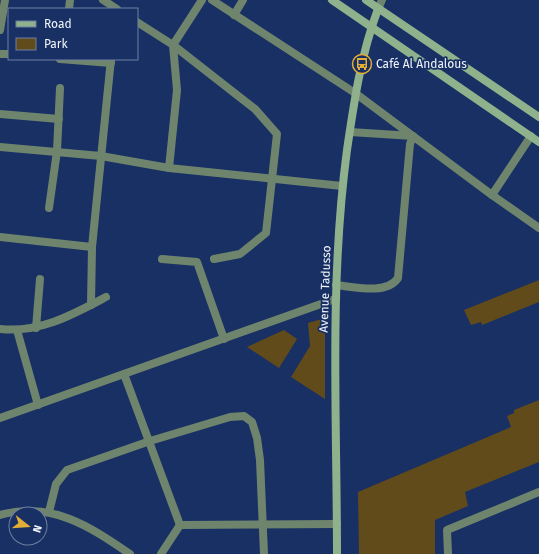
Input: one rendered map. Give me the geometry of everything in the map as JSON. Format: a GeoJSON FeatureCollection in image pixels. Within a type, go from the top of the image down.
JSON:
{"type":"FeatureCollection","features":[{"type":"Feature","properties":{"kind":"street"},"geometry":{"type":"LineString","coordinates":[[0,30],[5,0]]}},
{"type":"Feature","properties":{"kind":"street"},"geometry":{"type":"LineString","coordinates":[[103,0],[115,8]]}},
{"type":"Feature","properties":{"kind":"street"},"geometry":{"type":"LineString","coordinates":[[169,168],[177,90],[173,45],[202,0]]}},
{"type":"Feature","properties":{"kind":"street"},"geometry":{"type":"LineString","coordinates":[[212,0],[355,93],[492,196],[539,228]]}},
{"type":"Feature","properties":{"kind":"street"},"geometry":{"type":"LineString","coordinates":[[234,15],[243,0]]}},
{"type":"Feature","properties":{"kind":"street"},"geometry":{"type":"LineString","coordinates":[[332,0],[539,142]]}},
{"type":"Feature","properties":{"kind":"street"},"geometry":{"type":"LineString","coordinates":[[366,0],[539,117]]}},
{"type":"Feature","properties":{"kind":"street"},"geometry":{"type":"LineString","coordinates":[[378,9],[382,0]]}},
{"type":"Feature","properties":{"kind":"street","name":"Avenue Tadusso"},"geometry":{"type":"LineString","coordinates":[[337,554],[335,299],[342,186],[355,93],[371,27],[378,9]]}},
{"type":"Feature","properties":{"kind":"street"},"geometry":{"type":"LineString","coordinates":[[138,23],[173,45],[255,108],[277,134],[266,233],[240,254],[214,259]]}},
{"type":"Feature","properties":{"kind":"street"},"geometry":{"type":"LineString","coordinates":[[86,60],[111,61],[92,246],[91,305]]}},
{"type":"Feature","properties":{"kind":"street"},"geometry":{"type":"LineString","coordinates":[[49,208],[57,151],[60,88]]}},
{"type":"Feature","properties":{"kind":"street"},"geometry":{"type":"LineString","coordinates":[[0,114],[59,119]]}},
{"type":"Feature","properties":{"kind":"street"},"geometry":{"type":"LineString","coordinates":[[350,132],[413,136]]}},
{"type":"Feature","properties":{"kind":"street"},"geometry":{"type":"LineString","coordinates":[[336,285],[386,288],[398,278],[410,144],[413,136]]}},
{"type":"Feature","properties":{"kind":"street"},"geometry":{"type":"LineString","coordinates":[[492,196],[531,136]]}},
{"type":"Feature","properties":{"kind":"street"},"geometry":{"type":"LineString","coordinates":[[0,147],[101,156],[169,168],[272,180],[342,186]]}},
{"type":"Feature","properties":{"kind":"street"},"geometry":{"type":"LineString","coordinates":[[0,237],[92,246]]}},
{"type":"Feature","properties":{"kind":"street"},"geometry":{"type":"LineString","coordinates":[[162,259],[198,262],[224,339]]}},
{"type":"Feature","properties":{"kind":"street"},"geometry":{"type":"LineString","coordinates":[[36,328],[40,280]]}},
{"type":"Feature","properties":{"kind":"street"},"geometry":{"type":"LineString","coordinates":[[0,329],[17,330],[36,328],[70,315],[106,297]]}},
{"type":"Feature","properties":{"kind":"street"},"geometry":{"type":"LineString","coordinates":[[0,418],[335,299]]}},
{"type":"Feature","properties":{"kind":"street"},"geometry":{"type":"LineString","coordinates":[[17,330],[38,405]]}},
{"type":"Feature","properties":{"kind":"street"},"geometry":{"type":"LineString","coordinates":[[124,374],[150,440],[180,525]]}},
{"type":"Feature","properties":{"kind":"street"},"geometry":{"type":"LineString","coordinates":[[49,512],[56,484],[67,470],[150,440],[230,416],[240,416],[249,419],[256,432],[260,460],[264,554]]}},
{"type":"Feature","properties":{"kind":"street"},"geometry":{"type":"LineString","coordinates":[[448,554],[448,530],[539,492]]}},
{"type":"Feature","properties":{"kind":"street"},"geometry":{"type":"LineString","coordinates":[[0,515],[14,512],[49,512],[101,533],[130,554]]}},
{"type":"Feature","properties":{"kind":"street"},"geometry":{"type":"LineString","coordinates":[[180,525],[337,524]]}},
{"type":"Feature","properties":{"kind":"street"},"geometry":{"type":"LineString","coordinates":[[161,554],[180,525]]}},
{"type":"Feature","properties":{"kind":"green space"},"geometry":{"type":"Polygon","coordinates":[[[539,280],[539,302],[482,325],[481,322],[471,325],[464,310],[539,280]]]}},
{"type":"Feature","properties":{"kind":"green space"},"geometry":{"type":"Polygon","coordinates":[[[322,319],[325,324],[325,399],[291,377],[310,346],[308,323],[322,319]]]}},
{"type":"Feature","properties":{"kind":"green space"},"geometry":{"type":"Polygon","coordinates":[[[284,330],[297,339],[279,368],[247,347],[284,330]]]}},
{"type":"Feature","properties":{"kind":"green space"},"geometry":{"type":"Polygon","coordinates":[[[539,400],[539,462],[465,492],[468,506],[435,520],[435,554],[359,554],[358,492],[511,427],[507,416],[514,413],[514,410],[539,400]]]}},
{"type":"Feature","properties":{"kind":"place","name":"Café Al Andalous"},"geometry":{"type":"Point","coordinates":[362,64]}}]}
